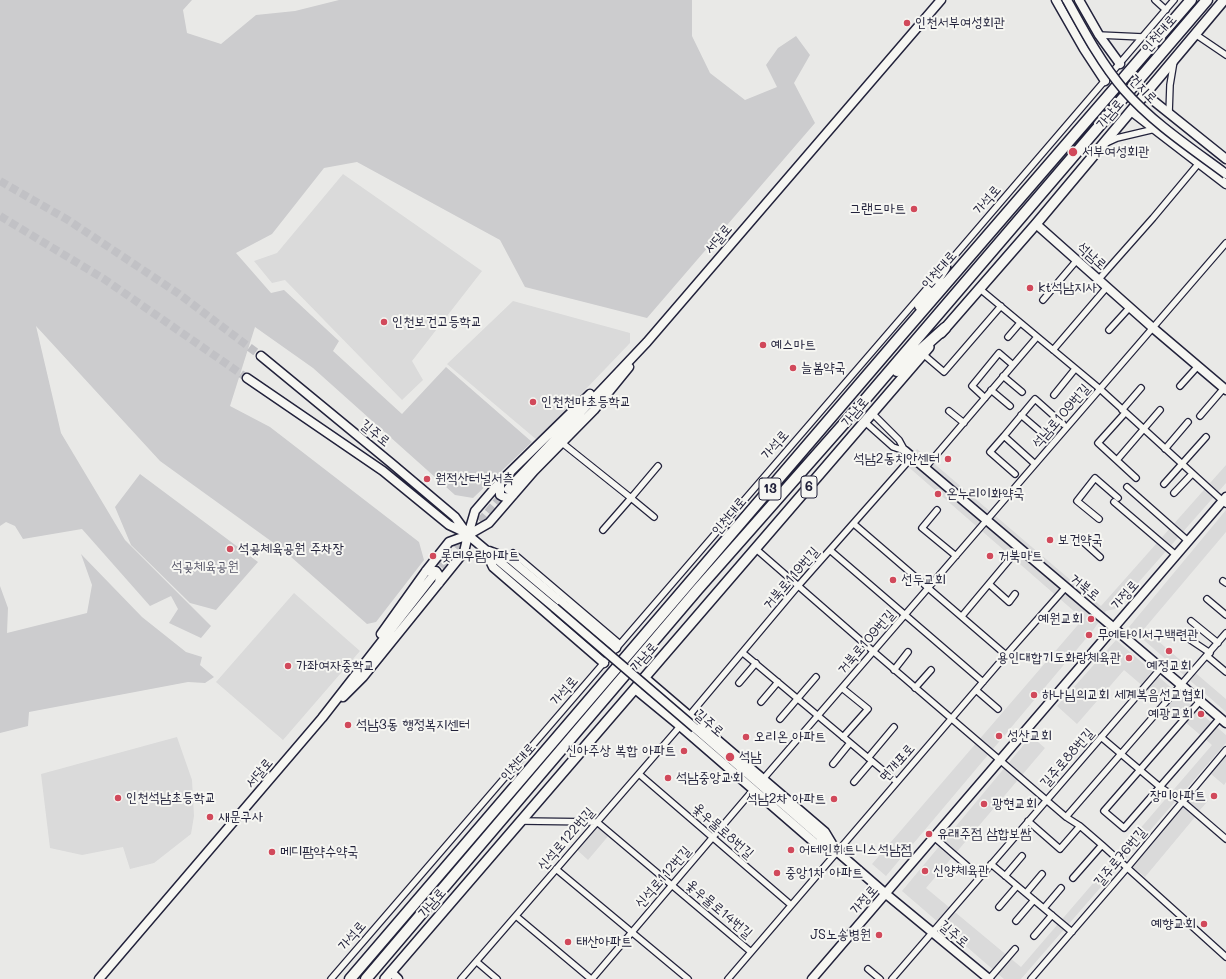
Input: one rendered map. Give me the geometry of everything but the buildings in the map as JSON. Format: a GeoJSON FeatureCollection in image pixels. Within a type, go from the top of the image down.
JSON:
{"type":"FeatureCollection","features":[{"type":"Feature","properties":{"kind":"highway","name":"인천대로"},"geometry":{"type":"LineString","coordinates":[[350,979],[899,338],[1192,0]]}},
{"type":"Feature","properties":{"kind":"highway","name":"인천대로"},"geometry":{"type":"LineString","coordinates":[[366,979],[698,589],[863,402],[1207,0]]}},
{"type":"Feature","properties":{"kind":"highway"},"geometry":{"type":"LineString","coordinates":[[899,338],[944,267]]}},
{"type":"Feature","properties":{"kind":"highway"},"geometry":{"type":"LineString","coordinates":[[863,402],[945,328]]}},
{"type":"Feature","properties":{"kind":"main road","name":"가남로"},"geometry":{"type":"LineString","coordinates":[[388,976],[1036,224],[1224,0]]}},
{"type":"Feature","properties":{"kind":"street","name":"서달로"},"geometry":{"type":"LineString","coordinates":[[98,979],[322,718],[429,574],[449,542],[468,535],[489,523],[511,492],[647,342],[941,0]]}},
{"type":"Feature","properties":{"kind":"street"},"geometry":{"type":"LineString","coordinates":[[1056,0],[1084,49],[1105,81]]}},
{"type":"Feature","properties":{"kind":"street","name":"건지로"},"geometry":{"type":"LineString","coordinates":[[1067,0],[1108,70],[1124,90],[1141,108],[1162,126],[1226,174]]}},
{"type":"Feature","properties":{"kind":"street"},"geometry":{"type":"LineString","coordinates":[[1079,0],[1120,64]]}},
{"type":"Feature","properties":{"kind":"street"},"geometry":{"type":"LineString","coordinates":[[1155,0],[1166,10]]}},
{"type":"Feature","properties":{"kind":"street","name":"가석로"},"geometry":{"type":"LineString","coordinates":[[331,979],[1174,0]]}},
{"type":"Feature","properties":{"kind":"street"},"geometry":{"type":"LineString","coordinates":[[1195,34],[1226,55]]}},
{"type":"Feature","properties":{"kind":"street"},"geometry":{"type":"LineString","coordinates":[[1100,35],[1143,37]]}},
{"type":"Feature","properties":{"kind":"street"},"geometry":{"type":"LineString","coordinates":[[1169,114],[1170,85],[1174,59]]}},
{"type":"Feature","properties":{"kind":"street"},"geometry":{"type":"LineString","coordinates":[[1145,94],[1226,160]]}},
{"type":"Feature","properties":{"kind":"street"},"geometry":{"type":"LineString","coordinates":[[1131,111],[1226,184]]}},
{"type":"Feature","properties":{"kind":"street"},"geometry":{"type":"LineString","coordinates":[[1104,144],[1117,138],[1155,129]]}},
{"type":"Feature","properties":{"kind":"street"},"geometry":{"type":"LineString","coordinates":[[1099,280],[1199,163]]}},
{"type":"Feature","properties":{"kind":"street","name":"석남로"},"geometry":{"type":"LineString","coordinates":[[1036,224],[1153,328],[1225,389],[1200,416]]}},
{"type":"Feature","properties":{"kind":"street","name":"석남로109번길"},"geometry":{"type":"LineString","coordinates":[[987,520],[1226,243]]}},
{"type":"Feature","properties":{"kind":"street"},"geometry":{"type":"LineString","coordinates":[[1043,300],[1077,260]]}},
{"type":"Feature","properties":{"kind":"street"},"geometry":{"type":"LineString","coordinates":[[1053,350],[1107,287]]}},
{"type":"Feature","properties":{"kind":"street"},"geometry":{"type":"LineString","coordinates":[[980,289],[1100,389],[1192,474],[1225,501]]}},
{"type":"Feature","properties":{"kind":"street"},"geometry":{"type":"LineString","coordinates":[[923,354],[944,372],[1000,306]]}},
{"type":"Feature","properties":{"kind":"street"},"geometry":{"type":"LineString","coordinates":[[1110,330],[1130,307]]}},
{"type":"Feature","properties":{"kind":"street"},"geometry":{"type":"LineString","coordinates":[[1008,336],[1020,323]]}},
{"type":"Feature","properties":{"kind":"street"},"geometry":{"type":"LineString","coordinates":[[925,468],[1037,337]]}},
{"type":"Feature","properties":{"kind":"street"},"geometry":{"type":"LineString","coordinates":[[500,482],[500,496],[506,498],[607,395],[647,342]]}},
{"type":"Feature","properties":{"kind":"street"},"geometry":{"type":"LineString","coordinates":[[322,718],[363,677],[464,552],[475,511],[500,482],[618,366],[647,342]]}},
{"type":"Feature","properties":{"kind":"street"},"geometry":{"type":"LineString","coordinates":[[985,398],[972,386],[998,353],[1013,365]]}},
{"type":"Feature","properties":{"kind":"street","name":"길주로"},"geometry":{"type":"LineString","coordinates":[[261,356],[455,517],[468,535],[484,549],[695,728],[886,894],[989,979],[1015,949]]}},
{"type":"Feature","properties":{"kind":"street"},"geometry":{"type":"LineString","coordinates":[[1180,386],[1198,366]]}},
{"type":"Feature","properties":{"kind":"street"},"geometry":{"type":"LineString","coordinates":[[1054,395],[1075,369]]}},
{"type":"Feature","properties":{"kind":"street"},"geometry":{"type":"LineString","coordinates":[[1004,376],[1022,392]]}},
{"type":"Feature","properties":{"kind":"street","name":"길주로"},"geometry":{"type":"LineString","coordinates":[[247,378],[383,471],[449,525],[468,535]]}},
{"type":"Feature","properties":{"kind":"street"},"geometry":{"type":"LineString","coordinates":[[1136,478],[1098,443],[1141,388]]}},
{"type":"Feature","properties":{"kind":"street"},"geometry":{"type":"LineString","coordinates":[[991,390],[1010,406]]}},
{"type":"Feature","properties":{"kind":"street"},"geometry":{"type":"LineString","coordinates":[[1015,474],[990,452],[1035,399],[1063,424]]}},
{"type":"Feature","properties":{"kind":"street"},"geometry":{"type":"LineString","coordinates":[[1117,460],[1160,410]]}},
{"type":"Feature","properties":{"kind":"street"},"geometry":{"type":"LineString","coordinates":[[949,411],[964,423]]}},
{"type":"Feature","properties":{"kind":"street"},"geometry":{"type":"LineString","coordinates":[[872,413],[899,440],[908,454]]}},
{"type":"Feature","properties":{"kind":"street"},"geometry":{"type":"LineString","coordinates":[[1021,415],[1049,439]]}},
{"type":"Feature","properties":{"kind":"street"},"geometry":{"type":"LineString","coordinates":[[865,422],[893,447],[908,454]]}},
{"type":"Feature","properties":{"kind":"street"},"geometry":{"type":"LineString","coordinates":[[1165,449],[1188,422]]}},
{"type":"Feature","properties":{"kind":"street"},"geometry":{"type":"LineString","coordinates":[[1004,436],[1035,464]]}},
{"type":"Feature","properties":{"kind":"street"},"geometry":{"type":"LineString","coordinates":[[1164,484],[1206,437]]}},
{"type":"Feature","properties":{"kind":"street"},"geometry":{"type":"LineString","coordinates":[[561,442],[654,517]]}},
{"type":"Feature","properties":{"kind":"street","name":"거북로"},"geometry":{"type":"LineString","coordinates":[[908,454],[1223,720]]}},
{"type":"Feature","properties":{"kind":"street","name":"거북로119번길"},"geometry":{"type":"LineString","coordinates":[[690,715],[798,586],[854,524],[908,454]]}},
{"type":"Feature","properties":{"kind":"street"},"geometry":{"type":"LineString","coordinates":[[603,530],[658,466]]}},
{"type":"Feature","properties":{"kind":"street"},"geometry":{"type":"LineString","coordinates":[[1174,494],[1192,474]]}},
{"type":"Feature","properties":{"kind":"street"},"geometry":{"type":"LineString","coordinates":[[1099,519],[1077,501],[1096,478],[1116,500],[1176,556]]}},
{"type":"Feature","properties":{"kind":"street"},"geometry":{"type":"LineString","coordinates":[[1127,487],[1188,541]]}},
{"type":"Feature","properties":{"kind":"street","name":"가정로"},"geometry":{"type":"LineString","coordinates":[[812,979],[935,838],[1188,541],[1225,501]]}},
{"type":"Feature","properties":{"kind":"street"},"geometry":{"type":"LineString","coordinates":[[937,510],[922,528],[956,556]]}},
{"type":"Feature","properties":{"kind":"street","name":"거북로109번길"},"geometry":{"type":"LineString","coordinates":[[764,778],[987,520]]}},
{"type":"Feature","properties":{"kind":"street"},"geometry":{"type":"LineString","coordinates":[[854,524],[1006,655]]}},
{"type":"Feature","properties":{"kind":"street"},"geometry":{"type":"LineString","coordinates":[[1081,540],[1100,557]]}},
{"type":"Feature","properties":{"kind":"street"},"geometry":{"type":"LineString","coordinates":[[962,616],[1019,548]]}},
{"type":"Feature","properties":{"kind":"street","name":"길주로"},"geometry":{"type":"LineString","coordinates":[[484,549],[510,558],[618,646]]}},
{"type":"Feature","properties":{"kind":"street","name":"길주로"},"geometry":{"type":"LineString","coordinates":[[484,549],[493,567],[604,662]]}},
{"type":"Feature","properties":{"kind":"street"},"geometry":{"type":"LineString","coordinates":[[756,549],[915,688],[1066,817],[1080,826],[1102,845],[1226,957]]}},
{"type":"Feature","properties":{"kind":"street"},"geometry":{"type":"LineString","coordinates":[[831,551],[983,682]]}},
{"type":"Feature","properties":{"kind":"street"},"geometry":{"type":"LineString","coordinates":[[513,553],[618,646]]}},
{"type":"Feature","properties":{"kind":"street"},"geometry":{"type":"LineString","coordinates":[[429,574],[436,571],[440,577],[439,583]]}},
{"type":"Feature","properties":{"kind":"street"},"geometry":{"type":"LineString","coordinates":[[989,584],[1009,602],[1015,594]]}},
{"type":"Feature","properties":{"kind":"street","name":"면개포로"},"geometry":{"type":"LineString","coordinates":[[728,979],[1066,587]]}},
{"type":"Feature","properties":{"kind":"street"},"geometry":{"type":"LineString","coordinates":[[1207,599],[1226,615]]}},
{"type":"Feature","properties":{"kind":"street"},"geometry":{"type":"LineString","coordinates":[[1190,621],[1218,643]]}},
{"type":"Feature","properties":{"kind":"street"},"geometry":{"type":"LineString","coordinates":[[1066,817],[1226,633]]}},
{"type":"Feature","properties":{"kind":"street"},"geometry":{"type":"LineString","coordinates":[[1190,639],[1226,672]]}},
{"type":"Feature","properties":{"kind":"street"},"geometry":{"type":"LineString","coordinates":[[894,670],[908,652]]}},
{"type":"Feature","properties":{"kind":"street"},"geometry":{"type":"LineString","coordinates":[[743,653],[897,782]]}},
{"type":"Feature","properties":{"kind":"street"},"geometry":{"type":"LineString","coordinates":[[739,683],[756,663]]}},
{"type":"Feature","properties":{"kind":"street","name":"길주로88번길"},"geometry":{"type":"LineString","coordinates":[[892,979],[1161,668]]}},
{"type":"Feature","properties":{"kind":"street"},"geometry":{"type":"LineString","coordinates":[[915,688],[931,670]]}},
{"type":"Feature","properties":{"kind":"street"},"geometry":{"type":"LineString","coordinates":[[780,719],[816,676]]}},
{"type":"Feature","properties":{"kind":"street"},"geometry":{"type":"LineString","coordinates":[[645,678],[764,778],[825,832],[837,852]]}},
{"type":"Feature","properties":{"kind":"street"},"geometry":{"type":"LineString","coordinates":[[761,702],[778,682]]}},
{"type":"Feature","properties":{"kind":"street"},"geometry":{"type":"LineString","coordinates":[[842,688],[868,709],[843,737]]}},
{"type":"Feature","properties":{"kind":"street"},"geometry":{"type":"LineString","coordinates":[[635,689],[815,843],[837,852]]}},
{"type":"Feature","properties":{"kind":"street"},"geometry":{"type":"LineString","coordinates":[[976,690],[998,709]]}},
{"type":"Feature","properties":{"kind":"street"},"geometry":{"type":"LineString","coordinates":[[1200,701],[1104,811],[1124,828],[1223,720]]}},
{"type":"Feature","properties":{"kind":"street","name":"신석로122번길"},"geometry":{"type":"LineString","coordinates":[[461,979],[690,715]]}},
{"type":"Feature","properties":{"kind":"street"},"geometry":{"type":"LineString","coordinates":[[854,782],[894,727]]}},
{"type":"Feature","properties":{"kind":"street"},"geometry":{"type":"LineString","coordinates":[[1101,737],[1160,787],[1182,801],[1226,839]]}},
{"type":"Feature","properties":{"kind":"street"},"geometry":{"type":"LineString","coordinates":[[833,764],[850,743]]}},
{"type":"Feature","properties":{"kind":"street","name":"길주로76번길"},"geometry":{"type":"LineString","coordinates":[[1031,979],[1226,750]]}},
{"type":"Feature","properties":{"kind":"street","name":"옻우물로8번길"},"geometry":{"type":"LineString","coordinates":[[638,774],[791,905]]}},
{"type":"Feature","properties":{"kind":"street","name":"신석로112번길"},"geometry":{"type":"LineString","coordinates":[[591,979],[753,790]]}},
{"type":"Feature","properties":{"kind":"street"},"geometry":{"type":"LineString","coordinates":[[521,821],[597,822]]}},
{"type":"Feature","properties":{"kind":"street"},"geometry":{"type":"LineString","coordinates":[[1028,821],[1060,849],[1080,826]]}},
{"type":"Feature","properties":{"kind":"street","name":"옻우물로14번길"},"geometry":{"type":"LineString","coordinates":[[597,822],[752,952]]}},
{"type":"Feature","properties":{"kind":"street"},"geometry":{"type":"LineString","coordinates":[[935,838],[980,877]]}},
{"type":"Feature","properties":{"kind":"street"},"geometry":{"type":"LineString","coordinates":[[1073,878],[1102,845]]}},
{"type":"Feature","properties":{"kind":"street"},"geometry":{"type":"LineString","coordinates":[[1005,876],[1022,856]]}},
{"type":"Feature","properties":{"kind":"street"},"geometry":{"type":"LineString","coordinates":[[991,864],[1072,932]]}},
{"type":"Feature","properties":{"kind":"street"},"geometry":{"type":"LineString","coordinates":[[556,869],[688,979]]}},
{"type":"Feature","properties":{"kind":"street"},"geometry":{"type":"LineString","coordinates":[[1026,893],[1042,874]]}},
{"type":"Feature","properties":{"kind":"street"},"geometry":{"type":"LineString","coordinates":[[999,907],[1017,886]]}},
{"type":"Feature","properties":{"kind":"street"},"geometry":{"type":"LineString","coordinates":[[1044,908],[1061,888]]}},
{"type":"Feature","properties":{"kind":"street"},"geometry":{"type":"LineString","coordinates":[[1016,921],[1034,900]]}},
{"type":"Feature","properties":{"kind":"street"},"geometry":{"type":"LineString","coordinates":[[516,916],[591,979]]}},
{"type":"Feature","properties":{"kind":"street"},"geometry":{"type":"LineString","coordinates":[[1034,936],[1052,916]]}},
{"type":"Feature","properties":{"kind":"street"},"geometry":{"type":"LineString","coordinates":[[477,962],[497,979]]}},
{"type":"Feature","properties":{"kind":"street"},"geometry":{"type":"LineString","coordinates":[[868,969],[880,979]]}},
{"type":"Feature","properties":{"kind":"street"},"geometry":{"type":"LineString","coordinates":[[388,976],[398,979]]}},
{"type":"Feature","properties":{"kind":"shaded area","name":"인천보건고등학교"},"geometry":{"type":"Polygon","coordinates":[[[343,174],[482,271],[412,361],[423,380],[402,400],[285,280],[272,283],[254,261],[277,253],[343,174]]]}},
{"type":"Feature","properties":{"kind":"shaded area","name":"인천천마초등학교"},"geometry":{"type":"Polygon","coordinates":[[[513,301],[630,333],[630,343],[537,440],[447,364],[513,301]]]}},
{"type":"Feature","properties":{"kind":"shaded area"},"geometry":{"type":"Polygon","coordinates":[[[917,449],[1101,606],[1226,465],[1226,483],[1115,609],[1106,611],[1094,629],[886,876],[872,864],[1083,619],[905,464],[917,449]]]}},
{"type":"Feature","properties":{"kind":"shaded area"},"geometry":{"type":"Polygon","coordinates":[[[1226,510],[1226,532],[1144,629],[1226,699],[1226,712],[1129,627],[1226,510]]]}},
{"type":"Feature","properties":{"kind":"shaded area","name":"가좌여자중학교"},"geometry":{"type":"Polygon","coordinates":[[[294,593],[360,651],[283,740],[216,682],[294,593]]]}},
{"type":"Feature","properties":{"kind":"shaded area"},"geometry":{"type":"Polygon","coordinates":[[[1116,640],[1226,735],[1226,743],[1021,979],[1004,979],[902,891],[1031,736],[1045,748],[926,888],[1021,967],[1212,745],[1124,670],[1077,724],[1057,706],[1116,640]]]}},
{"type":"Feature","properties":{"kind":"shaded area","name":"인천석남초등학교"},"geometry":{"type":"Polygon","coordinates":[[[177,737],[192,780],[194,816],[191,834],[154,863],[130,869],[123,847],[82,855],[50,848],[41,774],[177,737]]]}},
{"type":"Feature","properties":{"kind":"shaded area"},"geometry":{"type":"Polygon","coordinates":[[[1226,757],[1226,782],[1224,785],[1211,774],[1226,757]]]}},
{"type":"Feature","properties":{"kind":"shaded area"},"geometry":{"type":"Polygon","coordinates":[[[1197,791],[1208,801],[1199,811],[1188,801],[1197,791]]]}},
{"type":"Feature","properties":{"kind":"shaded area"},"geometry":{"type":"Polygon","coordinates":[[[1184,806],[1195,817],[1145,877],[1132,866],[1184,806]]]}},
{"type":"Feature","properties":{"kind":"shaded area"},"geometry":{"type":"Polygon","coordinates":[[[597,822],[610,834],[588,860],[575,848],[597,822]]]}},
{"type":"Feature","properties":{"kind":"green space"},"geometry":{"type":"Polygon","coordinates":[[[0,0],[192,0],[183,10],[187,33],[221,44],[256,15],[295,11],[339,0],[692,0],[692,36],[710,73],[745,100],[777,87],[766,65],[778,48],[796,36],[810,55],[794,83],[815,123],[647,318],[525,287],[500,240],[357,162],[324,168],[272,234],[236,253],[271,293],[284,290],[339,341],[333,351],[402,414],[446,367],[532,442],[473,498],[455,495],[313,368],[255,327],[230,406],[270,427],[419,542],[424,560],[376,622],[367,624],[282,549],[160,461],[36,326],[61,433],[125,540],[211,626],[201,638],[169,623],[178,609],[171,596],[150,606],[82,529],[23,539],[15,526],[6,522],[0,526],[0,0]]]}},
{"type":"Feature","properties":{"kind":"green space","name":"석곶체육공원"},"geometry":{"type":"Polygon","coordinates":[[[140,474],[258,562],[216,610],[190,603],[131,545],[115,507],[140,474]]]}},
{"type":"Feature","properties":{"kind":"green space"},"geometry":{"type":"Polygon","coordinates":[[[81,554],[142,617],[186,652],[202,657],[200,665],[214,677],[205,683],[188,682],[29,712],[28,726],[0,733],[0,586],[8,608],[7,633],[87,613],[92,585],[81,554]]]}},
{"type":"Feature","properties":{"kind":"tunnel"},"geometry":{"type":"LineString","coordinates":[[0,181],[68,220],[179,294],[261,356]]}},
{"type":"Feature","properties":{"kind":"tunnel"},"geometry":{"type":"LineString","coordinates":[[0,216],[104,279],[247,378]]}},
{"type":"Feature","properties":{"kind":"tunnel"},"geometry":{"type":"LineString","coordinates":[[433,576],[506,491]]}},
{"type":"Feature","properties":{"kind":"place","name":"인천서부여성회관"},"geometry":{"type":"Point","coordinates":[907,23]}},
{"type":"Feature","properties":{"kind":"place","name":"서부여성회관"},"geometry":{"type":"Point","coordinates":[1073,152]}},
{"type":"Feature","properties":{"kind":"place","name":"그랜드마트"},"geometry":{"type":"Point","coordinates":[914,209]}},
{"type":"Feature","properties":{"kind":"place","name":"kt석남지사"},"geometry":{"type":"Point","coordinates":[1030,288]}},
{"type":"Feature","properties":{"kind":"place","name":"인천보건고등학교"},"geometry":{"type":"Point","coordinates":[384,322]}},
{"type":"Feature","properties":{"kind":"place","name":"예스마트"},"geometry":{"type":"Point","coordinates":[763,345]}},
{"type":"Feature","properties":{"kind":"place","name":"늘봄약국"},"geometry":{"type":"Point","coordinates":[793,368]}},
{"type":"Feature","properties":{"kind":"place","name":"인천천마초등학교"},"geometry":{"type":"Point","coordinates":[533,402]}},
{"type":"Feature","properties":{"kind":"place","name":"석남2동치안센터"},"geometry":{"type":"Point","coordinates":[948,459]}},
{"type":"Feature","properties":{"kind":"place","name":"원적산터널서측"},"geometry":{"type":"Point","coordinates":[427,479]}},
{"type":"Feature","properties":{"kind":"place","name":"온누리이화약국"},"geometry":{"type":"Point","coordinates":[938,494]}},
{"type":"Feature","properties":{"kind":"place","name":"보건약국"},"geometry":{"type":"Point","coordinates":[1050,540]}},
{"type":"Feature","properties":{"kind":"place","name":"석곶체육공원 주차장"},"geometry":{"type":"Point","coordinates":[230,549]}},
{"type":"Feature","properties":{"kind":"place","name":"롯데우람아파트"},"geometry":{"type":"Point","coordinates":[433,556]}},
{"type":"Feature","properties":{"kind":"place","name":"거북마트"},"geometry":{"type":"Point","coordinates":[990,556]}},
{"type":"Feature","properties":{"kind":"place","name":"선두교회"},"geometry":{"type":"Point","coordinates":[893,580]}},
{"type":"Feature","properties":{"kind":"place","name":"예원교회"},"geometry":{"type":"Point","coordinates":[1091,619]}},
{"type":"Feature","properties":{"kind":"place","name":"무에타이서구백련관"},"geometry":{"type":"Point","coordinates":[1089,635]}},
{"type":"Feature","properties":{"kind":"place","name":"예정교회"},"geometry":{"type":"Point","coordinates":[1169,651]}},
{"type":"Feature","properties":{"kind":"place","name":"용인대합기도화랑체육관"},"geometry":{"type":"Point","coordinates":[1129,658]}},
{"type":"Feature","properties":{"kind":"place","name":"가좌여자중학교"},"geometry":{"type":"Point","coordinates":[288,666]}},
{"type":"Feature","properties":{"kind":"place","name":"하나님의교회 세계복음선교협회"},"geometry":{"type":"Point","coordinates":[1034,695]}},
{"type":"Feature","properties":{"kind":"place","name":"예광교회"},"geometry":{"type":"Point","coordinates":[1201,714]}},
{"type":"Feature","properties":{"kind":"place","name":"석남3동 행정복지센터"},"geometry":{"type":"Point","coordinates":[348,725]}},
{"type":"Feature","properties":{"kind":"place","name":"성산교회"},"geometry":{"type":"Point","coordinates":[999,736]}},
{"type":"Feature","properties":{"kind":"place","name":"오리온 아파트"},"geometry":{"type":"Point","coordinates":[746,737]}},
{"type":"Feature","properties":{"kind":"place","name":"신아주상 복합 아파트"},"geometry":{"type":"Point","coordinates":[684,751]}},
{"type":"Feature","properties":{"kind":"place","name":"석남"},"geometry":{"type":"Point","coordinates":[730,757]}},
{"type":"Feature","properties":{"kind":"place","name":"석남중앙교회"},"geometry":{"type":"Point","coordinates":[668,778]}},
{"type":"Feature","properties":{"kind":"place","name":"장미아파트"},"geometry":{"type":"Point","coordinates":[1214,796]}},
{"type":"Feature","properties":{"kind":"place","name":"인천석남초등학교"},"geometry":{"type":"Point","coordinates":[118,798]}},
{"type":"Feature","properties":{"kind":"place","name":"석남2차 아파트"},"geometry":{"type":"Point","coordinates":[834,799]}},
{"type":"Feature","properties":{"kind":"place","name":"광현교회"},"geometry":{"type":"Point","coordinates":[984,804]}},
{"type":"Feature","properties":{"kind":"place","name":"새문구사"},"geometry":{"type":"Point","coordinates":[210,817]}},
{"type":"Feature","properties":{"kind":"place","name":"유래주점 삼합보쌈"},"geometry":{"type":"Point","coordinates":[929,834]}},
{"type":"Feature","properties":{"kind":"place","name":"어테인휘트니스석남점"},"geometry":{"type":"Point","coordinates":[791,850]}},
{"type":"Feature","properties":{"kind":"place","name":"메디팜약수약국"},"geometry":{"type":"Point","coordinates":[272,852]}},
{"type":"Feature","properties":{"kind":"place","name":"신양체육관"},"geometry":{"type":"Point","coordinates":[925,871]}},
{"type":"Feature","properties":{"kind":"place","name":"중앙1차 아파트"},"geometry":{"type":"Point","coordinates":[777,873]}},
{"type":"Feature","properties":{"kind":"place","name":"예향교회"},"geometry":{"type":"Point","coordinates":[1204,924]}},
{"type":"Feature","properties":{"kind":"place","name":"JS노송병원"},"geometry":{"type":"Point","coordinates":[879,935]}},
{"type":"Feature","properties":{"kind":"place","name":"태산아파트"},"geometry":{"type":"Point","coordinates":[568,942]}}]}
